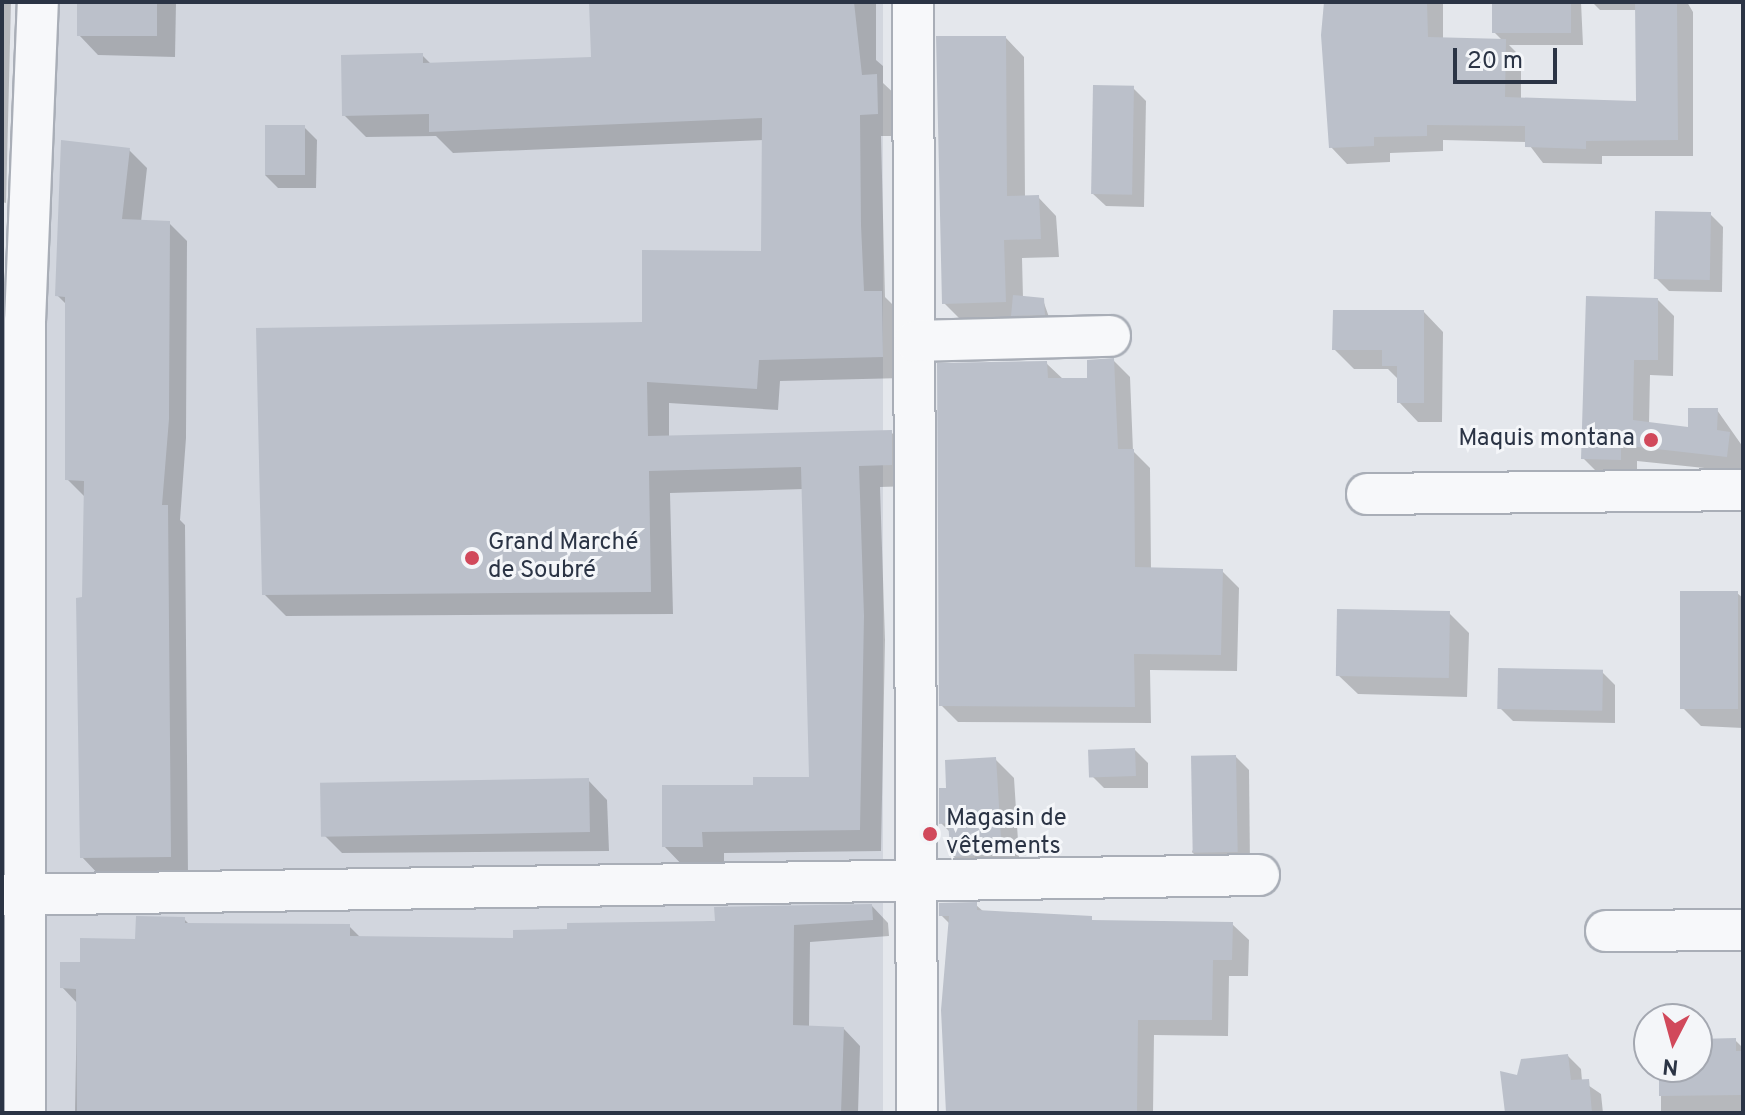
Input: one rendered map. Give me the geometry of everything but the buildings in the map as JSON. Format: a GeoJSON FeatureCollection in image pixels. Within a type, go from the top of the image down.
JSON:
{"type":"FeatureCollection","features":[{"type":"Feature","properties":{"kind":"street"},"geometry":{"type":"LineString","coordinates":[[25,1113],[14,894],[14,322],[38,2]]}},
{"type":"Feature","properties":{"kind":"street"},"geometry":{"type":"LineString","coordinates":[[913,2],[917,1113]]}},
{"type":"Feature","properties":{"kind":"street"},"geometry":{"type":"LineString","coordinates":[[915,341],[1110,336]]}},
{"type":"Feature","properties":{"kind":"street"},"geometry":{"type":"LineString","coordinates":[[1367,494],[1743,490]]}},
{"type":"Feature","properties":{"kind":"street"},"geometry":{"type":"LineString","coordinates":[[14,894],[1259,875]]}},
{"type":"Feature","properties":{"kind":"street"},"geometry":{"type":"LineString","coordinates":[[1606,931],[1743,930]]}},
{"type":"Feature","properties":{"kind":"shaded area","name":"Grand Marché de Soubré"},"geometry":{"type":"Polygon","coordinates":[[[44,2],[883,2],[883,1113],[44,1113],[44,2]]]}},
{"type":"Feature","properties":{"kind":"place","name":"Maquis montana"},"geometry":{"type":"Point","coordinates":[1651,440]}},
{"type":"Feature","properties":{"kind":"place","name":"Grand Marché de Soubré"},"geometry":{"type":"Point","coordinates":[472,558]}},
{"type":"Feature","properties":{"kind":"place","name":"Magasin de vêtements"},"geometry":{"type":"Point","coordinates":[930,834]}}]}
